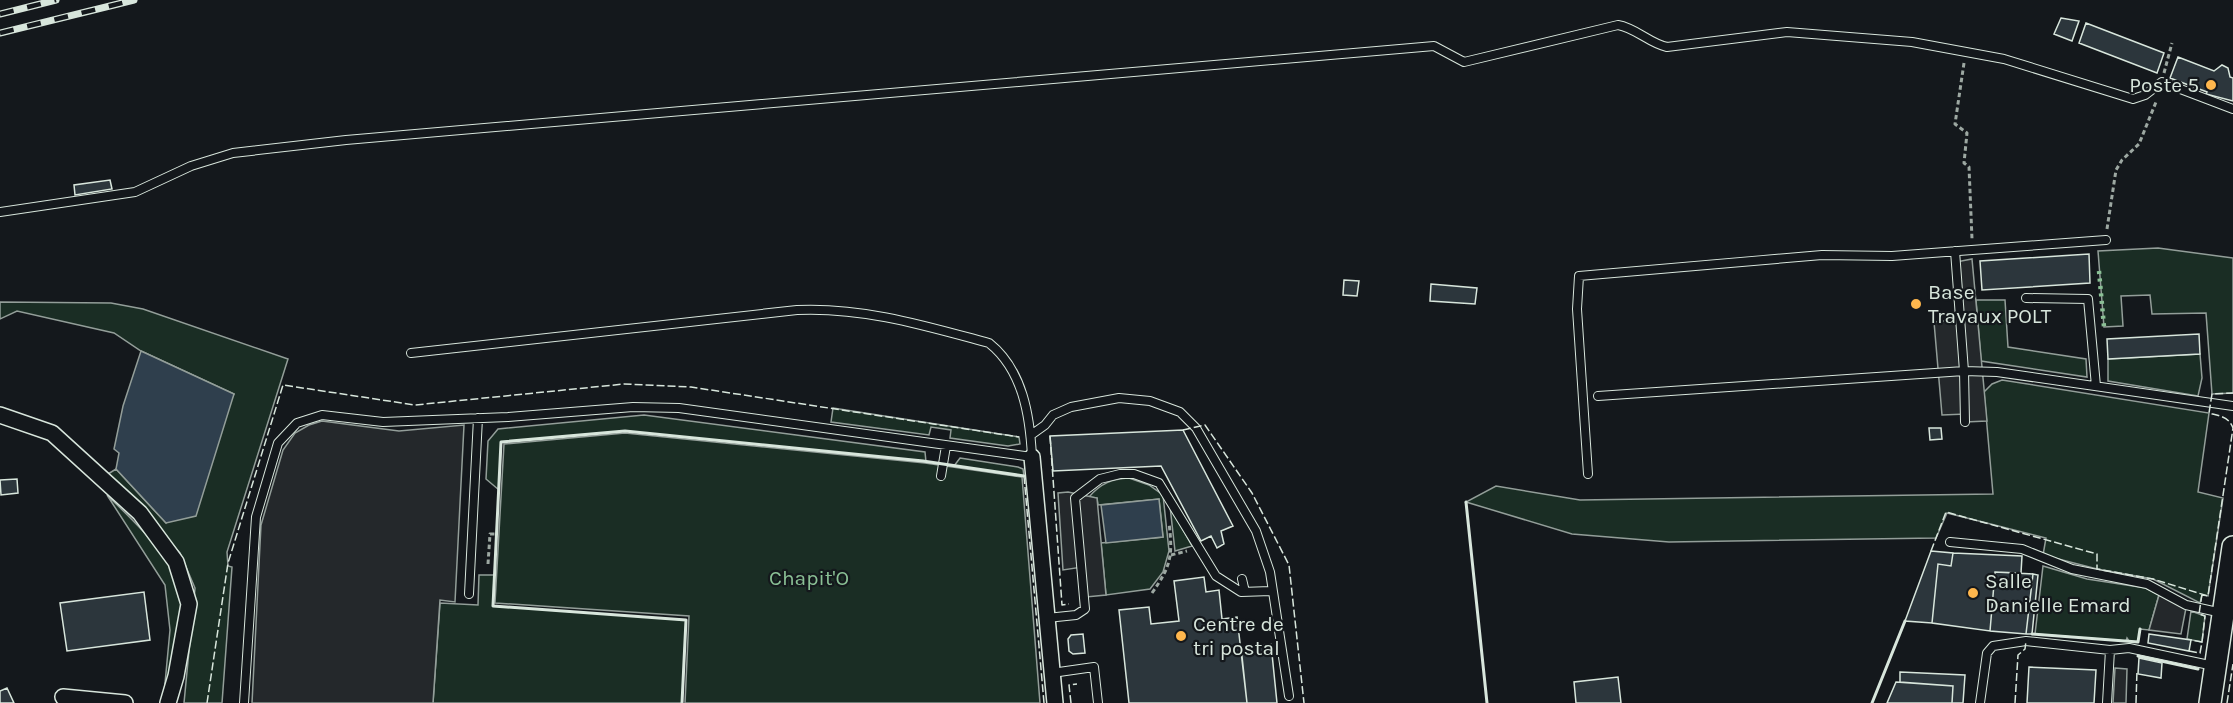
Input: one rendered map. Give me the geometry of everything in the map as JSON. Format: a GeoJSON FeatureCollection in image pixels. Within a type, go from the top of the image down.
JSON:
{"type":"FeatureCollection","features":[{"type":"Feature","properties":{"kind":"main road"},"geometry":{"type":"LineString","coordinates":[[2210,703],[2227,605],[2233,547]]}},
{"type":"Feature","properties":{"kind":"street"},"geometry":{"type":"LineString","coordinates":[[0,416],[52,433],[140,513],[176,562],[189,604],[176,676],[168,703]]}},
{"type":"Feature","properties":{"kind":"street"},"geometry":{"type":"LineString","coordinates":[[1032,457],[1055,703]]}},
{"type":"Feature","properties":{"kind":"street"},"geometry":{"type":"LineString","coordinates":[[63,697],[124,703]]}},
{"type":"Feature","properties":{"kind":"lane"},"geometry":{"type":"LineString","coordinates":[[0,212],[135,192],[191,166],[232,153],[346,140],[1434,46],[1464,62],[1618,25],[1627,27],[1657,45],[1667,47],[1787,32],[1912,42],[2051,72],[2133,99],[2145,95],[2162,82],[2233,109]]}},
{"type":"Feature","properties":{"kind":"lane"},"geometry":{"type":"LineString","coordinates":[[1588,474],[1577,309],[1579,276],[1822,255],[1892,256],[2106,240]]}},
{"type":"Feature","properties":{"kind":"lane"},"geometry":{"type":"LineString","coordinates":[[1955,251],[1964,371],[1965,422]]}},
{"type":"Feature","properties":{"kind":"lane"},"geometry":{"type":"LineString","coordinates":[[2026,298],[2088,299],[2096,386]]}},
{"type":"Feature","properties":{"kind":"lane"},"geometry":{"type":"LineString","coordinates":[[244,703],[256,517],[278,443],[297,423],[322,415],[383,422],[633,407],[679,408],[1032,457],[1027,402],[1000,352],[990,344],[900,319],[829,309],[796,310],[411,353]]}},
{"type":"Feature","properties":{"kind":"lane"},"geometry":{"type":"LineString","coordinates":[[1598,396],[1964,371],[1997,372],[2233,406]]}},
{"type":"Feature","properties":{"kind":"lane"},"geometry":{"type":"LineString","coordinates":[[1031,435],[1053,415],[1097,400],[1119,398],[1150,401],[1180,412],[1196,428],[1256,531],[1269,572],[1289,696]]}},
{"type":"Feature","properties":{"kind":"lane"},"geometry":{"type":"LineString","coordinates":[[469,594],[478,418]]}},
{"type":"Feature","properties":{"kind":"lane"},"geometry":{"type":"LineString","coordinates":[[941,476],[946,446]]}},
{"type":"Feature","properties":{"kind":"lane"},"geometry":{"type":"LineString","coordinates":[[1047,618],[1076,615],[1085,609],[1075,498],[1100,479],[1120,474],[1144,477],[1159,483],[1166,490],[1216,576],[1235,590],[1271,591]]}},
{"type":"Feature","properties":{"kind":"lane"},"geometry":{"type":"LineString","coordinates":[[1950,542],[2022,549],[2072,569],[2146,584],[2186,605],[2227,605]]}},
{"type":"Feature","properties":{"kind":"lane"},"geometry":{"type":"LineString","coordinates":[[1242,579],[1245,592]]}},
{"type":"Feature","properties":{"kind":"lane"},"geometry":{"type":"LineString","coordinates":[[1980,703],[1987,653],[1993,646],[2026,641],[2110,650],[2129,648],[2216,666]]}},
{"type":"Feature","properties":{"kind":"lane"},"geometry":{"type":"LineString","coordinates":[[2107,703],[2110,650]]}},
{"type":"Feature","properties":{"kind":"lane"},"geometry":{"type":"LineString","coordinates":[[1052,673],[1094,667],[1098,703]]}},
{"type":"Feature","properties":{"kind":"path"},"geometry":{"type":"LineString","coordinates":[[2106,240],[2116,170],[2141,140],[2161,89],[2172,43]]}},
{"type":"Feature","properties":{"kind":"path"},"geometry":{"type":"LineString","coordinates":[[1965,52],[1955,124],[1967,133],[1964,163],[1969,167],[1972,250]]}},
{"type":"Feature","properties":{"kind":"path"},"geometry":{"type":"LineString","coordinates":[[1152,593],[1168,571],[1171,555],[1166,490]]}},
{"type":"Feature","properties":{"kind":"path"},"geometry":{"type":"LineString","coordinates":[[488,564],[490,534],[497,534]]}},
{"type":"Feature","properties":{"kind":"path"},"geometry":{"type":"LineString","coordinates":[[1171,555],[1198,548]]}},
{"type":"Feature","properties":{"kind":"green space"},"geometry":{"type":"Polygon","coordinates":[[[2158,248],[2233,258],[2233,393],[2212,394],[2206,313],[2152,314],[2150,295],[2121,296],[2123,326],[2104,327],[2098,251],[2158,248]]]}},
{"type":"Feature","properties":{"kind":"green space"},"geometry":{"type":"Polygon","coordinates":[[[1976,300],[2005,300],[2008,347],[2086,359],[2087,377],[1981,361],[1976,300]]]}},
{"type":"Feature","properties":{"kind":"green space"},"geometry":{"type":"Polygon","coordinates":[[[0,302],[111,303],[143,309],[288,359],[227,552],[228,566],[232,567],[222,703],[184,703],[195,588],[180,553],[108,474],[116,469],[166,523],[234,394],[141,351],[114,333],[17,311],[0,319],[0,302]]]}},
{"type":"Feature","properties":{"kind":"green space"},"geometry":{"type":"Polygon","coordinates":[[[2200,354],[2202,378],[2198,396],[2108,381],[2108,359],[2200,354]]]}},
{"type":"Feature","properties":{"kind":"green space"},"geometry":{"type":"Polygon","coordinates":[[[2002,380],[2209,413],[2198,492],[2223,498],[2208,596],[2202,595],[2200,603],[2153,579],[2097,569],[2043,555],[2046,538],[1947,513],[1936,538],[1669,542],[1572,534],[1466,502],[1496,486],[1580,500],[1993,494],[1984,392],[1992,384],[2002,380]]]}},
{"type":"Feature","properties":{"kind":"green space"},"geometry":{"type":"Polygon","coordinates":[[[833,408],[1019,437],[1020,444],[1008,446],[950,438],[951,430],[931,427],[929,435],[831,422],[833,408]]]}},
{"type":"Feature","properties":{"kind":"green space"},"geometry":{"type":"Polygon","coordinates":[[[644,415],[925,452],[926,462],[625,431],[501,442],[499,490],[486,479],[488,441],[498,429],[644,415]]]}},
{"type":"Feature","properties":{"kind":"green space","name":"Chapit'O"},"geometry":{"type":"Polygon","coordinates":[[[625,433],[925,463],[1022,477],[1040,703],[685,703],[689,616],[495,603],[504,444],[625,433]]]}},
{"type":"Feature","properties":{"kind":"green space"},"geometry":{"type":"Polygon","coordinates":[[[960,458],[1018,467],[1023,469],[1024,476],[954,466],[960,458]]]}},
{"type":"Feature","properties":{"kind":"green space"},"geometry":{"type":"Polygon","coordinates":[[[1129,478],[1149,485],[1163,495],[1169,551],[1163,572],[1150,589],[1106,595],[1101,543],[1163,537],[1159,499],[1098,505],[1097,498],[1089,497],[1107,483],[1129,478]]]}},
{"type":"Feature","properties":{"kind":"green space"},"geometry":{"type":"Polygon","coordinates":[[[107,495],[155,545],[174,575],[179,591],[180,618],[164,694],[170,630],[165,585],[107,495]]]}},
{"type":"Feature","properties":{"kind":"green space"},"geometry":{"type":"Polygon","coordinates":[[[1170,506],[1192,546],[1175,551],[1170,506]]]}},
{"type":"Feature","properties":{"kind":"green space"},"geometry":{"type":"Polygon","coordinates":[[[2043,566],[2087,579],[2146,588],[2159,595],[2149,630],[2140,629],[2138,642],[2129,641],[2127,638],[2126,641],[2035,634],[2043,566]]]}},
{"type":"Feature","properties":{"kind":"green space"},"geometry":{"type":"Polygon","coordinates":[[[479,575],[494,575],[493,606],[686,620],[682,703],[433,703],[440,603],[478,605],[479,575]]]}},
{"type":"Feature","properties":{"kind":"green space"},"geometry":{"type":"Polygon","coordinates":[[[2191,611],[2205,616],[2202,642],[2187,639],[2191,611]]]}},
{"type":"Feature","properties":{"kind":"shaded area"},"geometry":{"type":"Polygon","coordinates":[[[1972,259],[1987,421],[1965,422],[1966,414],[1942,415],[1934,322],[1960,319],[1956,262],[1972,259]]]}},
{"type":"Feature","properties":{"kind":"shaded area"},"geometry":{"type":"Polygon","coordinates":[[[322,421],[399,431],[464,425],[455,602],[440,600],[433,703],[252,703],[261,525],[283,450],[295,433],[322,421]]]}},
{"type":"Feature","properties":{"kind":"shaded area"},"geometry":{"type":"Polygon","coordinates":[[[1068,492],[1097,498],[1106,595],[1086,597],[1082,567],[1063,570],[1058,493],[1068,492]]]}},
{"type":"Feature","properties":{"kind":"shaded area"},"geometry":{"type":"Polygon","coordinates":[[[2159,595],[2186,608],[2181,634],[2149,630],[2159,595]]]}},
{"type":"Feature","properties":{"kind":"shaded area"},"geometry":{"type":"Polygon","coordinates":[[[2115,668],[2127,669],[2126,703],[2113,703],[2115,668]]]}},
{"type":"Feature","properties":{"kind":"water"},"geometry":{"type":"Polygon","coordinates":[[[141,351],[234,394],[196,516],[166,523],[116,469],[119,453],[114,449],[123,406],[141,351]]]}},
{"type":"Feature","properties":{"kind":"water"},"geometry":{"type":"Polygon","coordinates":[[[1159,499],[1163,537],[1106,543],[1101,505],[1159,499]]]}},
{"type":"Feature","properties":{"kind":"building"},"geometry":{"type":"Polygon","coordinates":[[[2061,18],[2079,21],[2072,41],[2054,34],[2061,18]]]}},
{"type":"Feature","properties":{"kind":"building"},"geometry":{"type":"Polygon","coordinates":[[[2086,23],[2164,53],[2157,73],[2079,43],[2086,23]]]}},
{"type":"Feature","properties":{"kind":"building","name":"Poste 5"},"geometry":{"type":"Polygon","coordinates":[[[2178,57],[2214,71],[2222,65],[2228,68],[2230,77],[2233,78],[2233,101],[2206,94],[2207,92],[2170,78],[2178,57]]]}},
{"type":"Feature","properties":{"kind":"building"},"geometry":{"type":"Polygon","coordinates":[[[110,180],[112,189],[75,195],[74,185],[110,180]]]}},
{"type":"Feature","properties":{"kind":"building"},"geometry":{"type":"Polygon","coordinates":[[[2089,254],[2090,283],[1982,290],[1980,261],[2089,254]]]}},
{"type":"Feature","properties":{"kind":"building"},"geometry":{"type":"Polygon","coordinates":[[[1344,280],[1359,281],[1357,296],[1343,295],[1344,280]]]}},
{"type":"Feature","properties":{"kind":"building"},"geometry":{"type":"Polygon","coordinates":[[[1431,284],[1477,288],[1475,304],[1430,301],[1431,284]]]}},
{"type":"Feature","properties":{"kind":"building"},"geometry":{"type":"Polygon","coordinates":[[[2199,334],[2200,354],[2108,359],[2107,339],[2199,334]]]}},
{"type":"Feature","properties":{"kind":"building"},"geometry":{"type":"Polygon","coordinates":[[[1929,428],[1941,428],[1942,439],[1930,440],[1929,428]]]}},
{"type":"Feature","properties":{"kind":"building"},"geometry":{"type":"Polygon","coordinates":[[[1183,430],[1233,526],[1221,531],[1224,544],[1217,548],[1211,536],[1201,541],[1161,466],[1053,471],[1050,436],[1183,430]]]}},
{"type":"Feature","properties":{"kind":"building"},"geometry":{"type":"Polygon","coordinates":[[[17,479],[18,493],[1,495],[0,480],[17,479]]]}},
{"type":"Feature","properties":{"kind":"building"},"geometry":{"type":"Polygon","coordinates":[[[1931,551],[1953,553],[1951,566],[1938,564],[1932,623],[1905,621],[1931,551]]]}},
{"type":"Feature","properties":{"kind":"building"},"geometry":{"type":"Polygon","coordinates":[[[1953,553],[2022,556],[2021,573],[1995,572],[1990,631],[1932,623],[1938,564],[1951,566],[1953,553]]]}},
{"type":"Feature","properties":{"kind":"building"},"geometry":{"type":"Polygon","coordinates":[[[1995,572],[2033,574],[2026,634],[1990,631],[1995,572]]]}},
{"type":"Feature","properties":{"kind":"building"},"geometry":{"type":"Polygon","coordinates":[[[2033,574],[2038,575],[2032,634],[2026,634],[2033,574]]]}},
{"type":"Feature","properties":{"kind":"building","name":"Centre de tri postal"},"geometry":{"type":"Polygon","coordinates":[[[1204,577],[1206,592],[1219,590],[1222,619],[1237,617],[1247,703],[1129,703],[1119,610],[1149,607],[1151,624],[1179,621],[1174,581],[1204,577]]]}},
{"type":"Feature","properties":{"kind":"building"},"geometry":{"type":"Polygon","coordinates":[[[144,592],[150,640],[67,651],[60,603],[144,592]]]}},
{"type":"Feature","properties":{"kind":"building"},"geometry":{"type":"Polygon","coordinates":[[[1083,634],[1085,653],[1073,654],[1069,651],[1068,639],[1071,635],[1083,634]]]}},
{"type":"Feature","properties":{"kind":"building"},"geometry":{"type":"Polygon","coordinates":[[[2149,634],[2191,640],[2189,651],[2148,643],[2149,634]]]}},
{"type":"Feature","properties":{"kind":"building"},"geometry":{"type":"Polygon","coordinates":[[[1271,644],[1277,703],[1247,703],[1241,647],[1271,644]]]}},
{"type":"Feature","properties":{"kind":"building"},"geometry":{"type":"Polygon","coordinates":[[[2139,658],[2162,663],[2161,678],[2138,674],[2139,658]]]}},
{"type":"Feature","properties":{"kind":"building"},"geometry":{"type":"Polygon","coordinates":[[[2029,667],[2096,670],[2094,703],[2027,703],[2029,667]]]}},
{"type":"Feature","properties":{"kind":"building"},"geometry":{"type":"Polygon","coordinates":[[[1900,672],[1965,675],[1963,703],[1952,703],[1953,686],[1900,682],[1900,672]]]}},
{"type":"Feature","properties":{"kind":"building"},"geometry":{"type":"Polygon","coordinates":[[[1618,677],[1621,703],[1576,703],[1574,682],[1618,677]]]}},
{"type":"Feature","properties":{"kind":"building"},"geometry":{"type":"Polygon","coordinates":[[[1896,682],[1953,686],[1952,703],[1887,703],[1896,682]]]}},
{"type":"Feature","properties":{"kind":"building"},"geometry":{"type":"Polygon","coordinates":[[[7,688],[14,703],[0,703],[0,691],[7,688]]]}},
{"type":"Feature","properties":{"kind":"railway"},"geometry":{"type":"LineString","coordinates":[[0,14],[56,0]]}},
{"type":"Feature","properties":{"kind":"railway"},"geometry":{"type":"LineString","coordinates":[[0,33],[134,0]]}},
{"type":"Feature","properties":{"kind":"hedge"},"geometry":{"type":"LineString","coordinates":[[2099,271],[2104,327]]}},
{"type":"Feature","properties":{"kind":"fence"},"geometry":{"type":"LineString","coordinates":[[207,703],[228,563],[283,385],[415,405],[624,384],[691,387],[1019,437]]}},
{"type":"Feature","properties":{"kind":"fence"},"geometry":{"type":"LineString","coordinates":[[1931,551],[1946,512],[2097,554],[2097,569],[2153,579],[2208,596],[2233,428],[2227,419],[2209,413],[2212,394],[2233,393]]}},
{"type":"Feature","properties":{"kind":"fence"},"geometry":{"type":"LineString","coordinates":[[1183,430],[1205,425],[1252,493],[1289,565],[1304,703]]}},
{"type":"Feature","properties":{"kind":"fence"},"geometry":{"type":"LineString","coordinates":[[1050,436],[1062,605],[1069,604]]}},
{"type":"Feature","properties":{"kind":"fence"},"geometry":{"type":"LineString","coordinates":[[1024,476],[1044,703]]}},
{"type":"Feature","properties":{"kind":"fence"},"geometry":{"type":"LineString","coordinates":[[2202,594],[2199,614],[2205,616],[2202,642]]}},
{"type":"Feature","properties":{"kind":"fence"},"geometry":{"type":"LineString","coordinates":[[2189,651],[2200,653],[2202,642],[2191,640]]}},
{"type":"Feature","properties":{"kind":"fence"},"geometry":{"type":"LineString","coordinates":[[2015,703],[2018,655],[2025,649],[2026,641]]}},
{"type":"Feature","properties":{"kind":"fence"},"geometry":{"type":"LineString","coordinates":[[2227,703],[2233,664]]}},
{"type":"Feature","properties":{"kind":"fence"},"geometry":{"type":"LineString","coordinates":[[2136,703],[2137,670]]}},
{"type":"Feature","properties":{"kind":"fence"},"geometry":{"type":"LineString","coordinates":[[1071,703],[1069,685],[1077,684]]}},
{"type":"Feature","properties":{"kind":"wall"},"geometry":{"type":"LineString","coordinates":[[682,703],[686,620],[493,606],[501,442],[625,431],[923,461],[1024,476]]}},
{"type":"Feature","properties":{"kind":"wall"},"geometry":{"type":"LineString","coordinates":[[1466,502],[1487,703]]}},
{"type":"Feature","properties":{"kind":"wall"},"geometry":{"type":"LineString","coordinates":[[1872,703],[1905,621]]}},
{"type":"Feature","properties":{"kind":"wall"},"geometry":{"type":"LineString","coordinates":[[2032,634],[2138,642],[2140,629]]}},
{"type":"Feature","properties":{"kind":"wall"},"geometry":{"type":"LineString","coordinates":[[2138,656],[2198,669]]}},
{"type":"Feature","properties":{"kind":"place","name":"Poste 5"},"geometry":{"type":"Point","coordinates":[2211,85]}},
{"type":"Feature","properties":{"kind":"place","name":"Base Travaux POLT"},"geometry":{"type":"Point","coordinates":[1916,304]}},
{"type":"Feature","properties":{"kind":"place","name":"Salle Danielle Emard"},"geometry":{"type":"Point","coordinates":[1973,593]}},
{"type":"Feature","properties":{"kind":"place","name":"Centre de tri postal"},"geometry":{"type":"Point","coordinates":[1181,636]}}]}
